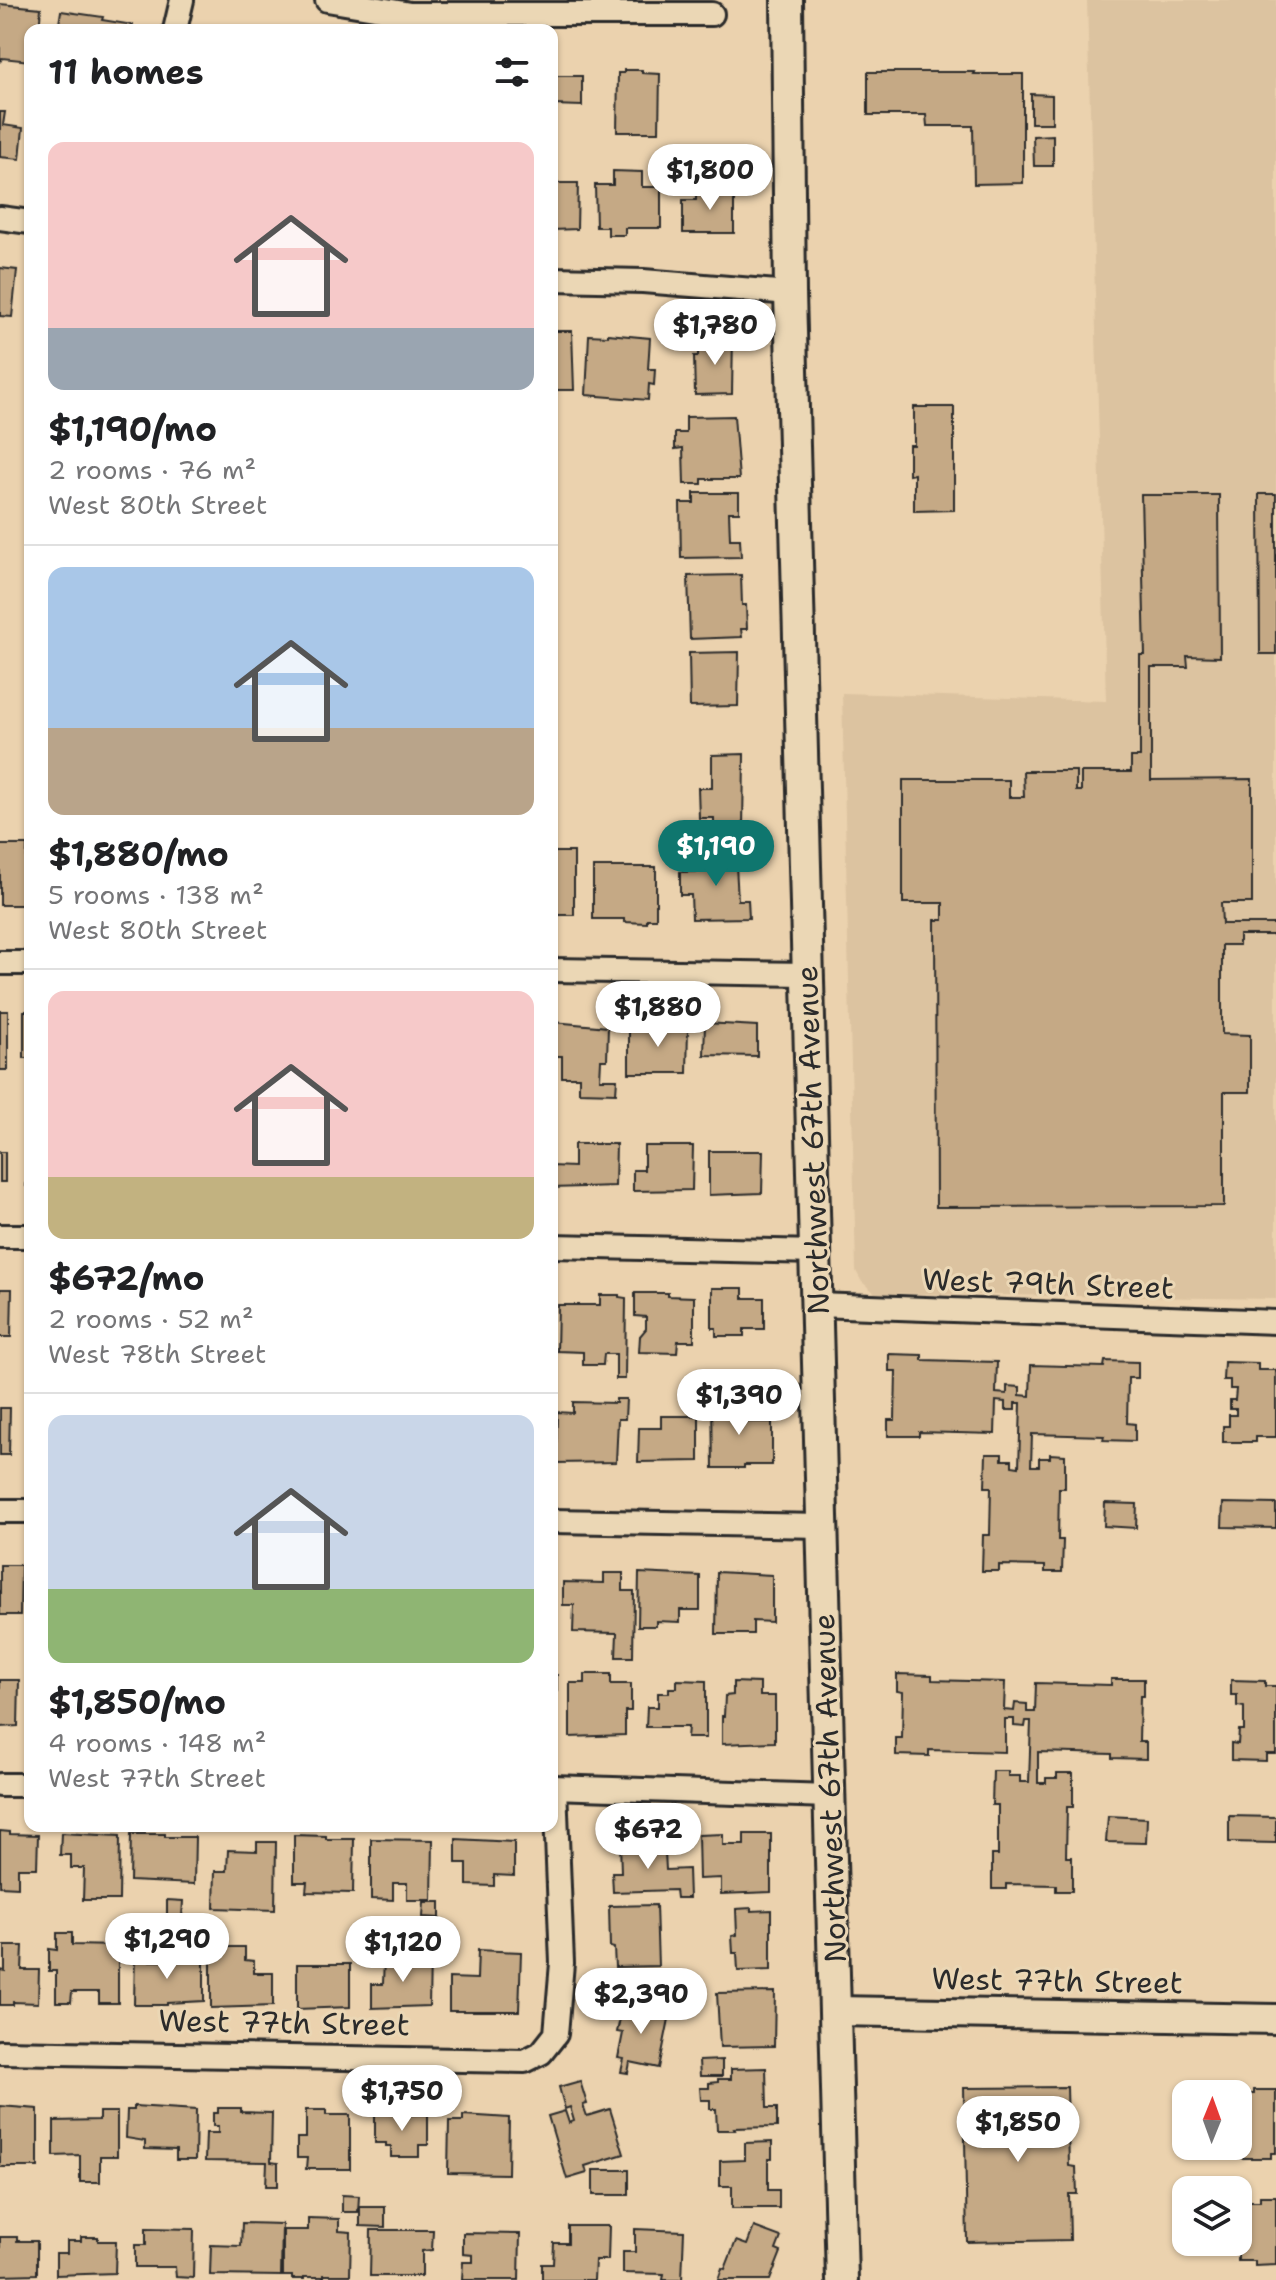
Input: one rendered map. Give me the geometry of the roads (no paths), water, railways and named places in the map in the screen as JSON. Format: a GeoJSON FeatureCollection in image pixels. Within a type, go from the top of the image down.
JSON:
{"type":"FeatureCollection","features":[{"type":"Feature","properties":{"kind":"main road","name":"Northwest 67th Avenue"},"geometry":{"type":"LineString","coordinates":[[787,0],[790,293],[842,2280]]}},
{"type":"Feature","properties":{"kind":"street"},"geometry":{"type":"LineString","coordinates":[[176,24],[182,0]]}},
{"type":"Feature","properties":{"kind":"street"},"geometry":{"type":"LineString","coordinates":[[327,0],[410,14],[712,14]]}},
{"type":"Feature","properties":{"kind":"street"},"geometry":{"type":"LineString","coordinates":[[0,218],[24,221]]}},
{"type":"Feature","properties":{"kind":"street"},"geometry":{"type":"LineString","coordinates":[[558,279],[643,281],[790,293]]}},
{"type":"Feature","properties":{"kind":"street"},"geometry":{"type":"LineString","coordinates":[[0,963],[24,963]]}},
{"type":"Feature","properties":{"kind":"street"},"geometry":{"type":"LineString","coordinates":[[558,970],[808,974]]}},
{"type":"Feature","properties":{"kind":"street"},"geometry":{"type":"LineString","coordinates":[[0,1236],[24,1236]]}},
{"type":"Feature","properties":{"kind":"street"},"geometry":{"type":"LineString","coordinates":[[558,1246],[816,1252]]}},
{"type":"Feature","properties":{"kind":"street","name":"West 79th Street"},"geometry":{"type":"LineString","coordinates":[[817,1305],[1276,1322]]}},
{"type":"Feature","properties":{"kind":"street"},"geometry":{"type":"LineString","coordinates":[[0,1511],[24,1511]]}},
{"type":"Feature","properties":{"kind":"street"},"geometry":{"type":"LineString","coordinates":[[558,1521],[823,1526]]}},
{"type":"Feature","properties":{"kind":"street"},"geometry":{"type":"LineString","coordinates":[[0,1785],[24,1785]]}},
{"type":"Feature","properties":{"kind":"street"},"geometry":{"type":"LineString","coordinates":[[558,1787],[830,1796]]}},
{"type":"Feature","properties":{"kind":"street","name":"West 77th Street"},"geometry":{"type":"LineString","coordinates":[[0,2052],[525,2061],[541,2053],[556,2034],[562,1963],[556,1832]]}},
{"type":"Feature","properties":{"kind":"street","name":"West 77th Street"},"geometry":{"type":"LineString","coordinates":[[836,2011],[1276,2019]]}}]}
